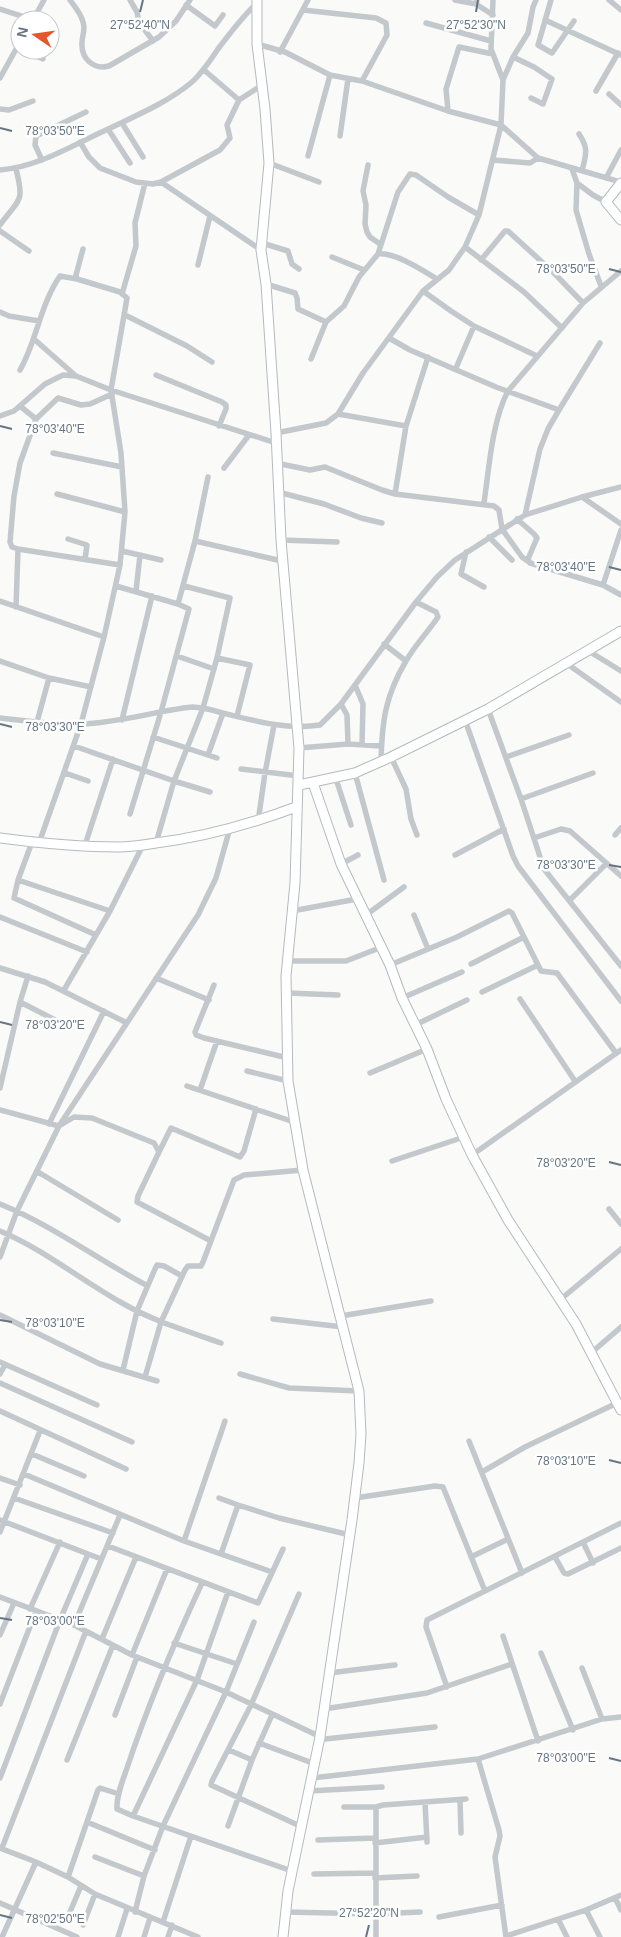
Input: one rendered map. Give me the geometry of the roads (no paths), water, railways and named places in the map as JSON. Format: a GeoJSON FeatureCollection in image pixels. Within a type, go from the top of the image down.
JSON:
{"type":"FeatureCollection","features":[{"type":"Feature","properties":{"kind":"street"},"geometry":{"type":"LineString","coordinates":[[70,0],[77,10],[84,28],[81,44],[84,54],[88,61],[96,67],[102,68],[109,66],[153,41],[176,21],[188,3],[215,26],[223,15]]}},
{"type":"Feature","properties":{"kind":"street"},"geometry":{"type":"LineString","coordinates":[[130,0],[137,12],[139,22],[153,41]]}},
{"type":"Feature","properties":{"kind":"street"},"geometry":{"type":"LineString","coordinates":[[280,52],[308,0]]}},
{"type":"Feature","properties":{"kind":"street"},"geometry":{"type":"LineString","coordinates":[[455,0],[476,2],[493,15]]}},
{"type":"Feature","properties":{"kind":"street"},"geometry":{"type":"LineString","coordinates":[[493,0],[491,49],[503,80]]}},
{"type":"Feature","properties":{"kind":"street"},"geometry":{"type":"LineString","coordinates":[[276,433],[331,421],[338,414],[363,373],[423,291],[449,270],[465,247],[479,214],[501,125],[503,80],[513,56],[528,33],[536,0]]}},
{"type":"Feature","properties":{"kind":"street"},"geometry":{"type":"LineString","coordinates":[[551,0],[538,45],[552,53],[574,21]]}},
{"type":"Feature","properties":{"kind":"street"},"geometry":{"type":"LineString","coordinates":[[609,0],[621,10]]}},
{"type":"Feature","properties":{"kind":"street"},"geometry":{"type":"LineString","coordinates":[[257,1],[257,44],[269,163],[261,247],[266,284],[276,433],[282,561],[299,748],[292,911],[287,960],[288,1081],[303,1170],[359,1391],[361,1434],[350,1535],[316,1764],[292,1871],[283,1937]]}},
{"type":"Feature","properties":{"kind":"street"},"geometry":{"type":"LineString","coordinates":[[0,170],[16,169],[42,160],[143,113],[170,97],[192,82],[204,70],[241,19],[257,1]]}},
{"type":"Feature","properties":{"kind":"street"},"geometry":{"type":"LineString","coordinates":[[303,10],[376,18],[386,23],[387,35],[362,81]]}},
{"type":"Feature","properties":{"kind":"street"},"geometry":{"type":"LineString","coordinates":[[545,20],[619,54],[596,91]]}},
{"type":"Feature","properties":{"kind":"street"},"geometry":{"type":"LineString","coordinates":[[426,23],[492,41]]}},
{"type":"Feature","properties":{"kind":"street"},"geometry":{"type":"LineString","coordinates":[[257,44],[285,52],[330,74],[362,81],[448,111],[501,125],[538,158],[621,183],[606,202]]}},
{"type":"Feature","properties":{"kind":"street"},"geometry":{"type":"LineString","coordinates":[[448,111],[446,89],[459,47],[493,54]]}},
{"type":"Feature","properties":{"kind":"street"},"geometry":{"type":"LineString","coordinates":[[513,56],[552,79],[543,104],[531,98]]}},
{"type":"Feature","properties":{"kind":"street"},"geometry":{"type":"LineString","coordinates":[[0,78],[10,60]]}},
{"type":"Feature","properties":{"kind":"street"},"geometry":{"type":"LineString","coordinates":[[204,70],[240,100]]}},
{"type":"Feature","properties":{"kind":"street"},"geometry":{"type":"LineString","coordinates":[[308,156],[330,74]]}},
{"type":"Feature","properties":{"kind":"street"},"geometry":{"type":"LineString","coordinates":[[340,136],[348,79]]}},
{"type":"Feature","properties":{"kind":"street"},"geometry":{"type":"LineString","coordinates":[[80,142],[88,157],[100,168],[136,182],[161,182],[220,150],[230,138],[227,125],[240,100],[262,84]]}},
{"type":"Feature","properties":{"kind":"street"},"geometry":{"type":"LineString","coordinates":[[609,94],[621,105]]}},
{"type":"Feature","properties":{"kind":"street"},"geometry":{"type":"LineString","coordinates":[[0,109],[9,110],[33,101]]}},
{"type":"Feature","properties":{"kind":"street"},"geometry":{"type":"LineString","coordinates":[[42,160],[35,145],[36,136],[86,112]]}},
{"type":"Feature","properties":{"kind":"street"},"geometry":{"type":"LineString","coordinates":[[122,123],[143,157]]}},
{"type":"Feature","properties":{"kind":"street"},"geometry":{"type":"LineString","coordinates":[[108,129],[130,164]]}},
{"type":"Feature","properties":{"kind":"street"},"geometry":{"type":"LineString","coordinates":[[578,134],[586,144],[587,150],[582,171]]}},
{"type":"Feature","properties":{"kind":"street"},"geometry":{"type":"LineString","coordinates":[[606,178],[621,150]]}},
{"type":"Feature","properties":{"kind":"street"},"geometry":{"type":"LineString","coordinates":[[493,160],[530,163],[538,158]]}},
{"type":"Feature","properties":{"kind":"street"},"geometry":{"type":"LineString","coordinates":[[269,163],[319,182]]}},
{"type":"Feature","properties":{"kind":"street"},"geometry":{"type":"LineString","coordinates":[[368,165],[362,191],[366,205],[365,224],[370,237],[380,244]]}},
{"type":"Feature","properties":{"kind":"street"},"geometry":{"type":"LineString","coordinates":[[0,225],[20,198],[20,187],[16,169]]}},
{"type":"Feature","properties":{"kind":"street"},"geometry":{"type":"LineString","coordinates":[[572,169],[577,183],[576,210],[601,286]]}},
{"type":"Feature","properties":{"kind":"street"},"geometry":{"type":"LineString","coordinates":[[311,359],[326,322],[344,306],[364,270],[378,254],[398,192],[410,174],[416,175],[448,197],[479,214]]}},
{"type":"Feature","properties":{"kind":"street"},"geometry":{"type":"LineString","coordinates":[[161,182],[210,216],[261,247],[288,250],[292,264],[299,269]]}},
{"type":"Feature","properties":{"kind":"street"},"geometry":{"type":"LineString","coordinates":[[122,294],[136,246],[135,223],[145,183]]}},
{"type":"Feature","properties":{"kind":"street"},"geometry":{"type":"LineString","coordinates":[[577,183],[593,196],[606,202],[621,220]]}},
{"type":"Feature","properties":{"kind":"street"},"geometry":{"type":"LineString","coordinates":[[198,265],[210,216]]}},
{"type":"Feature","properties":{"kind":"street"},"geometry":{"type":"LineString","coordinates":[[0,231],[29,251]]}},
{"type":"Feature","properties":{"kind":"street"},"geometry":{"type":"LineString","coordinates":[[481,260],[505,231],[508,231],[554,272],[583,303]]}},
{"type":"Feature","properties":{"kind":"street"},"geometry":{"type":"LineString","coordinates":[[465,247],[524,292],[562,328]]}},
{"type":"Feature","properties":{"kind":"street"},"geometry":{"type":"LineString","coordinates":[[77,279],[76,275],[83,249]]}},
{"type":"Feature","properties":{"kind":"street"},"geometry":{"type":"LineString","coordinates":[[378,254],[384,253],[406,262],[437,279]]}},
{"type":"Feature","properties":{"kind":"street"},"geometry":{"type":"LineString","coordinates":[[332,257],[364,270]]}},
{"type":"Feature","properties":{"kind":"street"},"geometry":{"type":"LineString","coordinates":[[484,504],[498,417],[508,391],[583,303],[621,271]]}},
{"type":"Feature","properties":{"kind":"street"},"geometry":{"type":"LineString","coordinates":[[20,370],[35,340],[40,320],[54,285],[60,276],[77,279],[122,294],[127,298],[112,392],[122,468],[125,512],[120,566],[104,638],[74,746],[65,773],[18,880],[14,898],[96,934]]}},
{"type":"Feature","properties":{"kind":"street"},"geometry":{"type":"LineString","coordinates":[[266,284],[295,293],[298,298],[298,309],[326,322]]}},
{"type":"Feature","properties":{"kind":"street"},"geometry":{"type":"LineString","coordinates":[[423,291],[474,326],[538,356]]}},
{"type":"Feature","properties":{"kind":"street"},"geometry":{"type":"LineString","coordinates":[[0,312],[9,316],[40,320]]}},
{"type":"Feature","properties":{"kind":"street"},"geometry":{"type":"LineString","coordinates":[[125,315],[187,346],[212,362]]}},
{"type":"Feature","properties":{"kind":"street"},"geometry":{"type":"LineString","coordinates":[[456,368],[474,326]]}},
{"type":"Feature","properties":{"kind":"street"},"geometry":{"type":"LineString","coordinates":[[389,338],[508,391],[559,410]]}},
{"type":"Feature","properties":{"kind":"street"},"geometry":{"type":"LineString","coordinates":[[35,340],[76,376],[112,392],[276,443]]}},
{"type":"Feature","properties":{"kind":"street"},"geometry":{"type":"LineString","coordinates":[[525,515],[540,449],[548,429],[600,343]]}},
{"type":"Feature","properties":{"kind":"street"},"geometry":{"type":"LineString","coordinates":[[395,494],[406,426],[428,357]]}},
{"type":"Feature","properties":{"kind":"street"},"geometry":{"type":"LineString","coordinates":[[0,416],[14,411],[55,378],[63,375],[76,376]]}},
{"type":"Feature","properties":{"kind":"street"},"geometry":{"type":"LineString","coordinates":[[156,375],[226,405],[219,426]]}},
{"type":"Feature","properties":{"kind":"street"},"geometry":{"type":"LineString","coordinates":[[112,392],[90,404],[81,405],[58,398],[36,419],[20,463],[14,496],[10,542],[12,547],[18,549],[120,566]]}},
{"type":"Feature","properties":{"kind":"street"},"geometry":{"type":"LineString","coordinates":[[20,406],[36,419]]}},
{"type":"Feature","properties":{"kind":"street"},"geometry":{"type":"LineString","coordinates":[[338,414],[406,426]]}},
{"type":"Feature","properties":{"kind":"street"},"geometry":{"type":"LineString","coordinates":[[224,468],[249,435]]}},
{"type":"Feature","properties":{"kind":"street"},"geometry":{"type":"LineString","coordinates":[[53,453],[122,468]]}},
{"type":"Feature","properties":{"kind":"street"},"geometry":{"type":"LineString","coordinates":[[276,463],[310,470],[325,466],[395,494],[497,507],[502,528],[524,560],[603,584],[621,594]]}},
{"type":"Feature","properties":{"kind":"street"},"geometry":{"type":"LineString","coordinates":[[178,604],[195,542],[208,477]]}},
{"type":"Feature","properties":{"kind":"street"},"geometry":{"type":"LineString","coordinates":[[0,718],[81,724],[122,720],[178,708],[203,708],[274,725],[298,727],[320,725],[341,704],[416,602],[446,567],[502,528],[525,515],[621,487]]}},
{"type":"Feature","properties":{"kind":"street"},"geometry":{"type":"LineString","coordinates":[[278,492],[324,504],[361,518],[382,523]]}},
{"type":"Feature","properties":{"kind":"street"},"geometry":{"type":"LineString","coordinates":[[57,494],[125,512]]}},
{"type":"Feature","properties":{"kind":"street"},"geometry":{"type":"LineString","coordinates":[[582,497],[621,524]]}},
{"type":"Feature","properties":{"kind":"street"},"geometry":{"type":"LineString","coordinates":[[517,519],[536,536],[528,559],[529,562]]}},
{"type":"Feature","properties":{"kind":"street"},"geometry":{"type":"LineString","coordinates":[[603,584],[621,530]]}},
{"type":"Feature","properties":{"kind":"street"},"geometry":{"type":"LineString","coordinates":[[489,537],[512,560]]}},
{"type":"Feature","properties":{"kind":"street"},"geometry":{"type":"LineString","coordinates":[[68,539],[87,545],[85,559]]}},
{"type":"Feature","properties":{"kind":"street"},"geometry":{"type":"LineString","coordinates":[[281,540],[337,542]]}},
{"type":"Feature","properties":{"kind":"street"},"geometry":{"type":"LineString","coordinates":[[195,542],[282,561]]}},
{"type":"Feature","properties":{"kind":"street"},"geometry":{"type":"LineString","coordinates":[[16,607],[18,549]]}},
{"type":"Feature","properties":{"kind":"street"},"geometry":{"type":"LineString","coordinates":[[122,550],[161,560]]}},
{"type":"Feature","properties":{"kind":"street"},"geometry":{"type":"LineString","coordinates":[[466,552],[461,574],[484,587]]}},
{"type":"Feature","properties":{"kind":"street"},"geometry":{"type":"LineString","coordinates":[[136,591],[140,555]]}},
{"type":"Feature","properties":{"kind":"street"},"geometry":{"type":"LineString","coordinates":[[116,586],[185,606],[189,613],[130,814]]}},
{"type":"Feature","properties":{"kind":"street"},"geometry":{"type":"LineString","coordinates":[[156,843],[174,782],[203,708],[217,658],[230,598],[184,586]]}},
{"type":"Feature","properties":{"kind":"street"},"geometry":{"type":"LineString","coordinates":[[122,720],[152,596]]}},
{"type":"Feature","properties":{"kind":"street"},"geometry":{"type":"LineString","coordinates":[[0,602],[104,638]]}},
{"type":"Feature","properties":{"kind":"street"},"geometry":{"type":"LineString","coordinates":[[381,761],[384,710],[388,699],[406,661],[438,617],[436,612],[416,602]]}},
{"type":"Feature","properties":{"kind":"street"},"geometry":{"type":"LineString","coordinates":[[241,768],[313,783],[355,773],[488,709],[621,631]]}},
{"type":"Feature","properties":{"kind":"street"},"geometry":{"type":"LineString","coordinates":[[384,644],[406,661]]}},
{"type":"Feature","properties":{"kind":"street"},"geometry":{"type":"LineString","coordinates":[[587,650],[621,671]]}},
{"type":"Feature","properties":{"kind":"street"},"geometry":{"type":"LineString","coordinates":[[177,656],[214,669]]}},
{"type":"Feature","properties":{"kind":"street"},"geometry":{"type":"LineString","coordinates":[[217,658],[250,665],[238,716]]}},
{"type":"Feature","properties":{"kind":"street"},"geometry":{"type":"LineString","coordinates":[[0,661],[49,678],[91,687]]}},
{"type":"Feature","properties":{"kind":"street"},"geometry":{"type":"LineString","coordinates":[[566,663],[621,702]]}},
{"type":"Feature","properties":{"kind":"street"},"geometry":{"type":"LineString","coordinates":[[36,722],[49,678]]}},
{"type":"Feature","properties":{"kind":"street"},"geometry":{"type":"LineString","coordinates":[[355,685],[363,704],[362,745]]}},
{"type":"Feature","properties":{"kind":"street"},"geometry":{"type":"LineString","coordinates":[[341,704],[347,715],[348,744]]}},
{"type":"Feature","properties":{"kind":"street"},"geometry":{"type":"LineString","coordinates":[[488,709],[544,869],[621,966]]}},
{"type":"Feature","properties":{"kind":"street"},"geometry":{"type":"LineString","coordinates":[[208,755],[223,713]]}},
{"type":"Feature","properties":{"kind":"street"},"geometry":{"type":"LineString","coordinates":[[465,720],[512,856],[524,875],[621,1000]]}},
{"type":"Feature","properties":{"kind":"street"},"geometry":{"type":"LineString","coordinates":[[258,822],[274,725]]}},
{"type":"Feature","properties":{"kind":"street"},"geometry":{"type":"LineString","coordinates":[[506,757],[569,735]]}},
{"type":"Feature","properties":{"kind":"street"},"geometry":{"type":"LineString","coordinates":[[153,737],[217,758]]}},
{"type":"Feature","properties":{"kind":"street"},"geometry":{"type":"LineString","coordinates":[[299,748],[348,744],[381,746]]}},
{"type":"Feature","properties":{"kind":"street"},"geometry":{"type":"LineString","coordinates":[[74,746],[174,782],[210,792]]}},
{"type":"Feature","properties":{"kind":"street"},"geometry":{"type":"LineString","coordinates":[[391,757],[406,789],[411,819],[417,836]]}},
{"type":"Feature","properties":{"kind":"street"},"geometry":{"type":"LineString","coordinates":[[85,845],[113,759]]}},
{"type":"Feature","properties":{"kind":"street"},"geometry":{"type":"LineString","coordinates":[[65,773],[88,781]]}},
{"type":"Feature","properties":{"kind":"street"},"geometry":{"type":"LineString","coordinates":[[355,773],[384,880]]}},
{"type":"Feature","properties":{"kind":"street"},"geometry":{"type":"LineString","coordinates":[[521,799],[593,773]]}},
{"type":"Feature","properties":{"kind":"street"},"geometry":{"type":"LineString","coordinates":[[336,779],[351,825]]}},
{"type":"Feature","properties":{"kind":"street"},"geometry":{"type":"LineString","coordinates":[[313,783],[341,864],[382,947],[402,998],[427,1049],[446,1099],[472,1155],[508,1220],[561,1299],[619,1407],[526,1447],[482,1472]]}},
{"type":"Feature","properties":{"kind":"street"},"geometry":{"type":"LineString","coordinates":[[0,838],[120,847],[143,845],[174,841],[258,822],[296,807]]}},
{"type":"Feature","properties":{"kind":"street"},"geometry":{"type":"LineString","coordinates":[[0,1255],[17,1211],[38,1172],[59,1126],[198,915],[216,878],[230,828]]}},
{"type":"Feature","properties":{"kind":"street"},"geometry":{"type":"LineString","coordinates":[[616,835],[621,828]]}},
{"type":"Feature","properties":{"kind":"street"},"geometry":{"type":"LineString","coordinates":[[455,855],[504,829]]}},
{"type":"Feature","properties":{"kind":"street"},"geometry":{"type":"LineString","coordinates":[[534,838],[566,829],[575,834],[621,876]]}},
{"type":"Feature","properties":{"kind":"street"},"geometry":{"type":"LineString","coordinates":[[64,990],[110,911],[143,845]]}},
{"type":"Feature","properties":{"kind":"street"},"geometry":{"type":"LineString","coordinates":[[341,864],[358,855]]}},
{"type":"Feature","properties":{"kind":"street"},"geometry":{"type":"LineString","coordinates":[[570,900],[606,864]]}},
{"type":"Feature","properties":{"kind":"street"},"geometry":{"type":"LineString","coordinates":[[18,880],[110,911]]}},
{"type":"Feature","properties":{"kind":"street"},"geometry":{"type":"LineString","coordinates":[[366,916],[404,887]]}},
{"type":"Feature","properties":{"kind":"street"},"geometry":{"type":"LineString","coordinates":[[292,911],[357,899]]}},
{"type":"Feature","properties":{"kind":"street"},"geometry":{"type":"LineString","coordinates":[[390,965],[428,949],[506,911],[512,913],[541,971],[557,972],[618,1051],[472,1155]]}},
{"type":"Feature","properties":{"kind":"street"},"geometry":{"type":"LineString","coordinates":[[414,915],[428,949]]}},
{"type":"Feature","properties":{"kind":"street"},"geometry":{"type":"LineString","coordinates":[[0,917],[87,952]]}},
{"type":"Feature","properties":{"kind":"street"},"geometry":{"type":"LineString","coordinates":[[471,964],[524,938]]}},
{"type":"Feature","properties":{"kind":"street"},"geometry":{"type":"LineString","coordinates":[[287,960],[346,961],[382,947]]}},
{"type":"Feature","properties":{"kind":"street"},"geometry":{"type":"LineString","coordinates":[[482,992],[538,965]]}},
{"type":"Feature","properties":{"kind":"street"},"geometry":{"type":"LineString","coordinates":[[0,968],[28,976],[64,990],[127,1023]]}},
{"type":"Feature","properties":{"kind":"street"},"geometry":{"type":"LineString","coordinates":[[402,998],[462,972]]}},
{"type":"Feature","properties":{"kind":"street"},"geometry":{"type":"LineString","coordinates":[[0,1088],[28,976]]}},
{"type":"Feature","properties":{"kind":"street"},"geometry":{"type":"LineString","coordinates":[[156,978],[209,1000]]}},
{"type":"Feature","properties":{"kind":"street"},"geometry":{"type":"LineString","coordinates":[[214,985],[195,1032],[196,1035],[288,1058]]}},
{"type":"Feature","properties":{"kind":"street"},"geometry":{"type":"LineString","coordinates":[[287,993],[338,995]]}},
{"type":"Feature","properties":{"kind":"street"},"geometry":{"type":"LineString","coordinates":[[520,999],[575,1081]]}},
{"type":"Feature","properties":{"kind":"street"},"geometry":{"type":"LineString","coordinates":[[415,1026],[467,1000]]}},
{"type":"Feature","properties":{"kind":"street"},"geometry":{"type":"LineString","coordinates":[[20,1002],[65,1024]]}},
{"type":"Feature","properties":{"kind":"street"},"geometry":{"type":"LineString","coordinates":[[49,1124],[104,1011]]}},
{"type":"Feature","properties":{"kind":"street"},"geometry":{"type":"LineString","coordinates":[[200,1090],[217,1041]]}},
{"type":"Feature","properties":{"kind":"street"},"geometry":{"type":"LineString","coordinates":[[370,1074],[427,1049]]}},
{"type":"Feature","properties":{"kind":"street"},"geometry":{"type":"LineString","coordinates":[[246,1071],[288,1081]]}},
{"type":"Feature","properties":{"kind":"street"},"geometry":{"type":"LineString","coordinates":[[187,1086],[294,1122]]}},
{"type":"Feature","properties":{"kind":"street"},"geometry":{"type":"LineString","coordinates":[[210,1241],[137,1202],[138,1196],[171,1128],[240,1157],[244,1151],[256,1109]]}},
{"type":"Feature","properties":{"kind":"street"},"geometry":{"type":"LineString","coordinates":[[0,1110],[59,1126],[74,1117],[92,1118],[154,1143],[159,1152]]}},
{"type":"Feature","properties":{"kind":"street"},"geometry":{"type":"LineString","coordinates":[[392,1161],[464,1138]]}},
{"type":"Feature","properties":{"kind":"street"},"geometry":{"type":"LineString","coordinates":[[145,1377],[161,1322],[188,1266],[201,1266],[234,1180],[244,1175],[303,1170]]}},
{"type":"Feature","properties":{"kind":"street"},"geometry":{"type":"LineString","coordinates":[[38,1172],[118,1220]]}},
{"type":"Feature","properties":{"kind":"street"},"geometry":{"type":"LineString","coordinates":[[0,1204],[17,1211],[146,1285]]}},
{"type":"Feature","properties":{"kind":"street"},"geometry":{"type":"LineString","coordinates":[[609,1209],[621,1224]]}},
{"type":"Feature","properties":{"kind":"street"},"geometry":{"type":"LineString","coordinates":[[0,1231],[137,1311],[161,1322],[221,1343]]}},
{"type":"Feature","properties":{"kind":"street"},"geometry":{"type":"LineString","coordinates":[[561,1299],[621,1250]]}},
{"type":"Feature","properties":{"kind":"street"},"geometry":{"type":"LineString","coordinates":[[123,1370],[137,1311],[146,1285],[157,1265],[164,1266],[182,1276]]}},
{"type":"Feature","properties":{"kind":"street"},"geometry":{"type":"LineString","coordinates":[[341,1316],[431,1301]]}},
{"type":"Feature","properties":{"kind":"street"},"geometry":{"type":"LineString","coordinates":[[0,1316],[100,1364],[157,1381]]}},
{"type":"Feature","properties":{"kind":"street"},"geometry":{"type":"LineString","coordinates":[[273,1319],[343,1327]]}},
{"type":"Feature","properties":{"kind":"street"},"geometry":{"type":"LineString","coordinates":[[591,1353],[621,1327]]}},
{"type":"Feature","properties":{"kind":"street"},"geometry":{"type":"LineString","coordinates":[[0,1374],[3,1363],[97,1405]]}},
{"type":"Feature","properties":{"kind":"street"},"geometry":{"type":"LineString","coordinates":[[240,1374],[288,1388],[359,1391]]}},
{"type":"Feature","properties":{"kind":"street"},"geometry":{"type":"LineString","coordinates":[[0,1383],[132,1442]]}},
{"type":"Feature","properties":{"kind":"street"},"geometry":{"type":"LineString","coordinates":[[0,1411],[126,1469]]}},
{"type":"Feature","properties":{"kind":"street"},"geometry":{"type":"LineString","coordinates":[[184,1541],[225,1421]]}},
{"type":"Feature","properties":{"kind":"street"},"geometry":{"type":"LineString","coordinates":[[0,1532],[2,1520],[20,1485],[40,1431]]}},
{"type":"Feature","properties":{"kind":"street"},"geometry":{"type":"LineString","coordinates":[[469,1442],[522,1573]]}},
{"type":"Feature","properties":{"kind":"street"},"geometry":{"type":"LineString","coordinates":[[32,1454],[84,1476]]}},
{"type":"Feature","properties":{"kind":"street"},"geometry":{"type":"LineString","coordinates":[[24,1474],[184,1541],[272,1572]]}},
{"type":"Feature","properties":{"kind":"street"},"geometry":{"type":"LineString","coordinates":[[0,1478],[20,1485]]}},
{"type":"Feature","properties":{"kind":"street"},"geometry":{"type":"LineString","coordinates":[[355,1498],[435,1486],[443,1488],[485,1591]]}},
{"type":"Feature","properties":{"kind":"street"},"geometry":{"type":"LineString","coordinates":[[14,1498],[112,1533]]}},
{"type":"Feature","properties":{"kind":"street"},"geometry":{"type":"LineString","coordinates":[[219,1498],[272,1517],[350,1535]]}},
{"type":"Feature","properties":{"kind":"street"},"geometry":{"type":"LineString","coordinates":[[221,1554],[238,1505]]}},
{"type":"Feature","properties":{"kind":"street"},"geometry":{"type":"LineString","coordinates":[[74,1625],[120,1515]]}},
{"type":"Feature","properties":{"kind":"street"},"geometry":{"type":"LineString","coordinates":[[2,1520],[101,1559]]}},
{"type":"Feature","properties":{"kind":"street"},"geometry":{"type":"LineString","coordinates":[[447,1687],[426,1624],[431,1618],[621,1523]]}},
{"type":"Feature","properties":{"kind":"street"},"geometry":{"type":"LineString","coordinates":[[472,1556],[508,1539]]}},
{"type":"Feature","properties":{"kind":"street"},"geometry":{"type":"LineString","coordinates":[[0,1704],[33,1610],[60,1542]]}},
{"type":"Feature","properties":{"kind":"street"},"geometry":{"type":"LineString","coordinates":[[583,1542],[592,1562]]}},
{"type":"Feature","properties":{"kind":"street"},"geometry":{"type":"LineString","coordinates":[[108,1546],[258,1603],[283,1549]]}},
{"type":"Feature","properties":{"kind":"street"},"geometry":{"type":"LineString","coordinates":[[555,1557],[566,1574],[621,1548]]}},
{"type":"Feature","properties":{"kind":"street"},"geometry":{"type":"LineString","coordinates":[[0,1778],[60,1620],[88,1554]]}},
{"type":"Feature","properties":{"kind":"street"},"geometry":{"type":"LineString","coordinates":[[102,1640],[136,1557]]}},
{"type":"Feature","properties":{"kind":"street"},"geometry":{"type":"LineString","coordinates":[[116,1716],[134,1656],[167,1569]]}},
{"type":"Feature","properties":{"kind":"street"},"geometry":{"type":"LineString","coordinates":[[202,1583],[174,1643],[137,1738],[119,1794],[117,1808],[133,1816],[292,1871]]}},
{"type":"Feature","properties":{"kind":"street"},"geometry":{"type":"LineString","coordinates":[[133,1816],[197,1680],[228,1592]]}},
{"type":"Feature","properties":{"kind":"street"},"geometry":{"type":"LineString","coordinates":[[299,1594],[251,1705],[212,1781],[212,1785],[302,1827]]}},
{"type":"Feature","properties":{"kind":"street"},"geometry":{"type":"LineString","coordinates":[[0,1597],[74,1625],[134,1656],[226,1692],[320,1738],[335,1739],[435,1727]]}},
{"type":"Feature","properties":{"kind":"street"},"geometry":{"type":"LineString","coordinates":[[0,1635],[14,1603]]}},
{"type":"Feature","properties":{"kind":"street"},"geometry":{"type":"LineString","coordinates":[[135,1912],[144,1876],[163,1826],[226,1692],[254,1622]]}},
{"type":"Feature","properties":{"kind":"street"},"geometry":{"type":"LineString","coordinates":[[86,1631],[1,1848],[68,1877],[95,1894],[127,1909],[172,1925],[198,1937]]}},
{"type":"Feature","properties":{"kind":"street"},"geometry":{"type":"LineString","coordinates":[[503,1636],[538,1741]]}},
{"type":"Feature","properties":{"kind":"street"},"geometry":{"type":"LineString","coordinates":[[174,1643],[237,1664]]}},
{"type":"Feature","properties":{"kind":"street"},"geometry":{"type":"LineString","coordinates":[[67,1760],[112,1645]]}},
{"type":"Feature","properties":{"kind":"street"},"geometry":{"type":"LineString","coordinates":[[541,1653],[573,1730]]}},
{"type":"Feature","properties":{"kind":"street"},"geometry":{"type":"LineString","coordinates":[[324,1709],[427,1693],[512,1664]]}},
{"type":"Feature","properties":{"kind":"street"},"geometry":{"type":"LineString","coordinates":[[329,1674],[395,1666]]}},
{"type":"Feature","properties":{"kind":"street"},"geometry":{"type":"LineString","coordinates":[[582,1668],[602,1719]]}},
{"type":"Feature","properties":{"kind":"street"},"geometry":{"type":"LineString","coordinates":[[228,1826],[252,1760],[272,1715]]}},
{"type":"Feature","properties":{"kind":"street"},"geometry":{"type":"LineString","coordinates":[[312,1778],[478,1759],[573,1730],[602,1719],[621,1717]]}},
{"type":"Feature","properties":{"kind":"street"},"geometry":{"type":"LineString","coordinates":[[259,1743],[316,1764]]}},
{"type":"Feature","properties":{"kind":"street"},"geometry":{"type":"LineString","coordinates":[[229,1750],[252,1760]]}},
{"type":"Feature","properties":{"kind":"street"},"geometry":{"type":"LineString","coordinates":[[478,1759],[500,1836],[495,1857],[506,1936],[586,1910],[621,1895]]}},
{"type":"Feature","properties":{"kind":"street"},"geometry":{"type":"LineString","coordinates":[[309,1791],[382,1787]]}},
{"type":"Feature","properties":{"kind":"street"},"geometry":{"type":"LineString","coordinates":[[68,1877],[98,1790],[100,1788],[119,1794]]}},
{"type":"Feature","properties":{"kind":"street"},"geometry":{"type":"LineString","coordinates":[[344,1806],[376,1807],[383,1804],[463,1799],[461,1834]]}},
{"type":"Feature","properties":{"kind":"street"},"geometry":{"type":"LineString","coordinates":[[318,1840],[375,1841],[427,1839],[425,1802]]}},
{"type":"Feature","properties":{"kind":"street"},"geometry":{"type":"LineString","coordinates":[[376,1807],[376,1937]]}},
{"type":"Feature","properties":{"kind":"street"},"geometry":{"type":"LineString","coordinates":[[87,1822],[155,1850]]}},
{"type":"Feature","properties":{"kind":"street"},"geometry":{"type":"LineString","coordinates":[[163,1922],[191,1836]]}},
{"type":"Feature","properties":{"kind":"street"},"geometry":{"type":"LineString","coordinates":[[95,1857],[144,1876]]}},
{"type":"Feature","properties":{"kind":"street"},"geometry":{"type":"LineString","coordinates":[[2,1937],[36,1862]]}},
{"type":"Feature","properties":{"kind":"street"},"geometry":{"type":"LineString","coordinates":[[314,1874],[417,1876]]}},
{"type":"Feature","properties":{"kind":"street"},"geometry":{"type":"LineString","coordinates":[[68,1919],[81,1886]]}},
{"type":"Feature","properties":{"kind":"street"},"geometry":{"type":"LineString","coordinates":[[83,1925],[95,1894]]}},
{"type":"Feature","properties":{"kind":"street"},"geometry":{"type":"LineString","coordinates":[[615,1898],[621,1910]]}},
{"type":"Feature","properties":{"kind":"street"},"geometry":{"type":"LineString","coordinates":[[0,1903],[77,1937]]}},
{"type":"Feature","properties":{"kind":"street"},"geometry":{"type":"LineString","coordinates":[[439,1917],[502,1905]]}},
{"type":"Feature","properties":{"kind":"street"},"geometry":{"type":"LineString","coordinates":[[118,1937],[127,1909]]}},
{"type":"Feature","properties":{"kind":"street"},"geometry":{"type":"LineString","coordinates":[[586,1910],[600,1937]]}},
{"type":"Feature","properties":{"kind":"street"},"geometry":{"type":"LineString","coordinates":[[286,1912],[375,1914],[420,1912]]}},
{"type":"Feature","properties":{"kind":"street"},"geometry":{"type":"LineString","coordinates":[[144,1937],[150,1918]]}},
{"type":"Feature","properties":{"kind":"street"},"geometry":{"type":"LineString","coordinates":[[558,1919],[567,1937]]}},
{"type":"Feature","properties":{"kind":"street"},"geometry":{"type":"LineString","coordinates":[[168,1937],[172,1925]]}}]}
